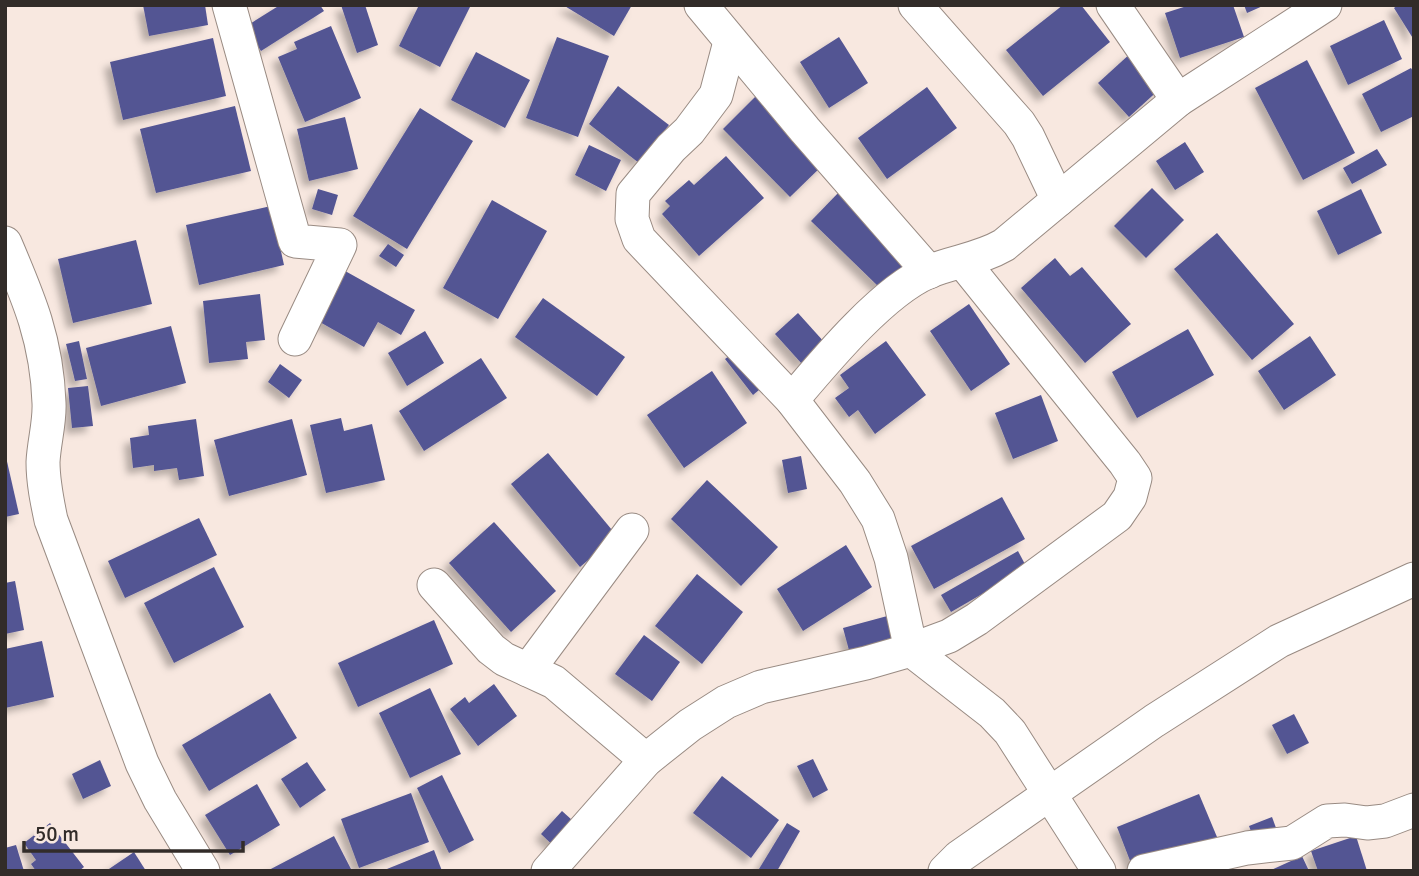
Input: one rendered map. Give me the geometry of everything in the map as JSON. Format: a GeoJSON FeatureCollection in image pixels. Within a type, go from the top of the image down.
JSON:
{"type":"FeatureCollection","features":[{"type":"Feature","properties":{"kind":"street"},"geometry":{"type":"LineString","coordinates":[[229,5],[295,241],[341,245],[295,339]]}},
{"type":"Feature","properties":{"kind":"street"},"geometry":{"type":"LineString","coordinates":[[915,5],[1019,123],[1058,200]]}},
{"type":"Feature","properties":{"kind":"street"},"geometry":{"type":"LineString","coordinates":[[1113,5],[1178,100]]}},
{"type":"Feature","properties":{"kind":"street"},"geometry":{"type":"LineString","coordinates":[[792,400],[874,312],[903,287],[929,272],[985,256],[1004,245],[1178,100],[1325,5]]}},
{"type":"Feature","properties":{"kind":"street"},"geometry":{"type":"LineString","coordinates":[[706,7],[730,43],[929,272]]}},
{"type":"Feature","properties":{"kind":"street"},"geometry":{"type":"LineString","coordinates":[[730,43],[716,95],[689,131],[671,148],[633,194],[632,219],[639,239],[792,400],[855,482],[878,519],[898,585],[911,650],[992,713],[1010,732],[1099,871]]}},
{"type":"Feature","properties":{"kind":"street"},"geometry":{"type":"LineString","coordinates":[[5,243],[32,304],[40,331],[50,405],[43,460],[44,489],[57,540],[142,762],[160,800],[203,871]]}},
{"type":"Feature","properties":{"kind":"street"},"geometry":{"type":"LineString","coordinates":[[548,871],[646,760],[690,725],[717,708],[761,687],[911,650],[949,635],[977,619],[1117,516],[1130,497],[1135,478],[963,262]]}},
{"type":"Feature","properties":{"kind":"street"},"geometry":{"type":"LineString","coordinates":[[528,670],[632,530]]}},
{"type":"Feature","properties":{"kind":"street"},"geometry":{"type":"LineString","coordinates":[[945,871],[960,857],[1049,793],[1154,721],[1279,641],[1414,579]]}},
{"type":"Feature","properties":{"kind":"street"},"geometry":{"type":"LineString","coordinates":[[434,585],[491,649],[504,659],[554,682],[646,760]]}},
{"type":"Feature","properties":{"kind":"street"},"geometry":{"type":"LineString","coordinates":[[1144,871],[1247,848],[1292,843],[1327,821],[1385,821],[1414,810]]}},
{"type":"Feature","properties":{"kind":"building"},"geometry":{"type":"Polygon","coordinates":[[[143,5],[205,5],[208,25],[149,36],[143,5]]]}},
{"type":"Feature","properties":{"kind":"building"},"geometry":{"type":"Polygon","coordinates":[[[280,5],[320,5],[324,11],[261,51],[245,27],[280,5]]]}},
{"type":"Feature","properties":{"kind":"building"},"geometry":{"type":"Polygon","coordinates":[[[341,5],[365,5],[378,45],[357,53],[341,5]]]}},
{"type":"Feature","properties":{"kind":"building"},"geometry":{"type":"Polygon","coordinates":[[[419,5],[471,5],[440,67],[399,46],[419,5]]]}},
{"type":"Feature","properties":{"kind":"building"},"geometry":{"type":"Polygon","coordinates":[[[563,5],[632,5],[614,36],[563,5]]]}},
{"type":"Feature","properties":{"kind":"building"},"geometry":{"type":"Polygon","coordinates":[[[1063,5],[1081,5],[1110,42],[1043,96],[1006,50],[1063,5]]]}},
{"type":"Feature","properties":{"kind":"building"},"geometry":{"type":"Polygon","coordinates":[[[1190,5],[1233,5],[1244,37],[1180,58],[1165,13],[1190,5]]]}},
{"type":"Feature","properties":{"kind":"building"},"geometry":{"type":"Polygon","coordinates":[[[1244,5],[1265,5],[1247,13],[1244,5]]]}},
{"type":"Feature","properties":{"kind":"building"},"geometry":{"type":"Polygon","coordinates":[[[1398,5],[1414,5],[1414,40],[1394,8],[1398,5]]]}},
{"type":"Feature","properties":{"kind":"building"},"geometry":{"type":"Polygon","coordinates":[[[1384,20],[1402,59],[1348,85],[1330,46],[1384,20]]]}},
{"type":"Feature","properties":{"kind":"building"},"geometry":{"type":"Polygon","coordinates":[[[331,26],[361,98],[305,122],[278,57],[297,49],[294,42],[331,26]]]}},
{"type":"Feature","properties":{"kind":"building"},"geometry":{"type":"Polygon","coordinates":[[[557,37],[609,56],[578,137],[526,118],[557,37]]]}},
{"type":"Feature","properties":{"kind":"building"},"geometry":{"type":"Polygon","coordinates":[[[839,37],[868,83],[829,108],[800,62],[839,37]]]}},
{"type":"Feature","properties":{"kind":"building"},"geometry":{"type":"Polygon","coordinates":[[[213,38],[226,96],[123,120],[110,62],[213,38]]]}},
{"type":"Feature","properties":{"kind":"building"},"geometry":{"type":"Polygon","coordinates":[[[476,52],[530,80],[505,128],[451,100],[476,52]]]}},
{"type":"Feature","properties":{"kind":"building"},"geometry":{"type":"Polygon","coordinates":[[[1132,52],[1163,86],[1129,117],[1098,83],[1132,52]]]}},
{"type":"Feature","properties":{"kind":"building"},"geometry":{"type":"Polygon","coordinates":[[[1307,60],[1355,153],[1303,180],[1255,88],[1307,60]]]}},
{"type":"Feature","properties":{"kind":"building"},"geometry":{"type":"Polygon","coordinates":[[[1411,68],[1414,73],[1414,116],[1381,132],[1362,94],[1411,68]]]}},
{"type":"Feature","properties":{"kind":"building"},"geometry":{"type":"Polygon","coordinates":[[[618,86],[669,125],[639,163],[589,124],[618,86]]]}},
{"type":"Feature","properties":{"kind":"building"},"geometry":{"type":"Polygon","coordinates":[[[927,87],[957,128],[887,179],[858,138],[927,87]]]}},
{"type":"Feature","properties":{"kind":"building"},"geometry":{"type":"Polygon","coordinates":[[[760,92],[827,161],[790,197],[723,129],[760,92]]]}},
{"type":"Feature","properties":{"kind":"building"},"geometry":{"type":"Polygon","coordinates":[[[235,106],[251,171],[156,193],[140,129],[235,106]]]}},
{"type":"Feature","properties":{"kind":"building"},"geometry":{"type":"Polygon","coordinates":[[[420,108],[473,141],[407,249],[353,216],[420,108]]]}},
{"type":"Feature","properties":{"kind":"building"},"geometry":{"type":"Polygon","coordinates":[[[345,117],[358,169],[309,181],[297,129],[345,117]]]}},
{"type":"Feature","properties":{"kind":"building"},"geometry":{"type":"Polygon","coordinates":[[[1185,142],[1204,172],[1175,190],[1156,161],[1185,142]]]}},
{"type":"Feature","properties":{"kind":"building"},"geometry":{"type":"Polygon","coordinates":[[[589,145],[621,160],[606,191],[575,175],[589,145]]]}},
{"type":"Feature","properties":{"kind":"building"},"geometry":{"type":"Polygon","coordinates":[[[1377,149],[1387,165],[1352,184],[1343,168],[1377,149]]]}},
{"type":"Feature","properties":{"kind":"building"},"geometry":{"type":"Polygon","coordinates":[[[726,156],[764,198],[699,256],[662,214],[670,206],[665,201],[689,180],[694,185],[726,156]]]}},
{"type":"Feature","properties":{"kind":"building"},"geometry":{"type":"Polygon","coordinates":[[[1152,188],[1184,220],[1146,258],[1114,226],[1152,188]]]}},
{"type":"Feature","properties":{"kind":"building"},"geometry":{"type":"Polygon","coordinates":[[[318,189],[338,195],[332,215],[312,209],[318,189]]]}},
{"type":"Feature","properties":{"kind":"building"},"geometry":{"type":"Polygon","coordinates":[[[1361,189],[1382,233],[1338,255],[1317,211],[1361,189]]]}},
{"type":"Feature","properties":{"kind":"building"},"geometry":{"type":"Polygon","coordinates":[[[840,191],[911,258],[881,289],[811,221],[840,191]]]}},
{"type":"Feature","properties":{"kind":"building"},"geometry":{"type":"Polygon","coordinates":[[[492,200],[547,231],[498,319],[443,288],[492,200]]]}},
{"type":"Feature","properties":{"kind":"building"},"geometry":{"type":"Polygon","coordinates":[[[271,206],[284,265],[199,285],[186,225],[271,206]]]}},
{"type":"Feature","properties":{"kind":"building"},"geometry":{"type":"Polygon","coordinates":[[[1217,233],[1294,324],[1252,360],[1174,269],[1217,233]]]}},
{"type":"Feature","properties":{"kind":"building"},"geometry":{"type":"Polygon","coordinates":[[[136,240],[152,304],[73,323],[58,259],[136,240]]]}},
{"type":"Feature","properties":{"kind":"building"},"geometry":{"type":"Polygon","coordinates":[[[388,244],[404,255],[396,267],[379,256],[388,244]]]}},
{"type":"Feature","properties":{"kind":"building"},"geometry":{"type":"Polygon","coordinates":[[[1055,258],[1070,276],[1082,267],[1131,324],[1085,363],[1021,288],[1055,258]]]}},
{"type":"Feature","properties":{"kind":"building"},"geometry":{"type":"Polygon","coordinates":[[[338,267],[415,310],[401,335],[378,322],[364,347],[311,317],[338,267]]]}},
{"type":"Feature","properties":{"kind":"building"},"geometry":{"type":"Polygon","coordinates":[[[260,294],[265,340],[246,342],[248,359],[209,363],[203,301],[260,294]]]}},
{"type":"Feature","properties":{"kind":"building"},"geometry":{"type":"Polygon","coordinates":[[[543,298],[625,357],[597,396],[515,337],[543,298]]]}},
{"type":"Feature","properties":{"kind":"building"},"geometry":{"type":"Polygon","coordinates":[[[969,304],[1010,364],[971,391],[930,331],[969,304]]]}},
{"type":"Feature","properties":{"kind":"building"},"geometry":{"type":"Polygon","coordinates":[[[798,313],[825,343],[802,364],[775,334],[798,313]]]}},
{"type":"Feature","properties":{"kind":"building"},"geometry":{"type":"Polygon","coordinates":[[[171,326],[186,383],[101,406],[86,348],[171,326]]]}},
{"type":"Feature","properties":{"kind":"building"},"geometry":{"type":"Polygon","coordinates":[[[1188,329],[1214,375],[1137,418],[1112,372],[1188,329]]]}},
{"type":"Feature","properties":{"kind":"building"},"geometry":{"type":"Polygon","coordinates":[[[425,331],[444,363],[407,386],[388,353],[425,331]]]}},
{"type":"Feature","properties":{"kind":"building"},"geometry":{"type":"Polygon","coordinates":[[[1310,336],[1336,375],[1284,410],[1258,371],[1310,336]]]}},
{"type":"Feature","properties":{"kind":"building"},"geometry":{"type":"Polygon","coordinates":[[[79,341],[87,379],[75,381],[66,344],[79,341]]]}},
{"type":"Feature","properties":{"kind":"building"},"geometry":{"type":"Polygon","coordinates":[[[886,341],[926,395],[875,434],[858,410],[849,417],[835,398],[849,388],[840,375],[886,341]]]}},
{"type":"Feature","properties":{"kind":"building"},"geometry":{"type":"Polygon","coordinates":[[[737,350],[765,385],[753,395],[725,359],[737,350]]]}},
{"type":"Feature","properties":{"kind":"building"},"geometry":{"type":"Polygon","coordinates":[[[481,358],[507,398],[424,451],[399,411],[481,358]]]}},
{"type":"Feature","properties":{"kind":"building"},"geometry":{"type":"Polygon","coordinates":[[[280,364],[302,380],[289,398],[268,382],[280,364]]]}},
{"type":"Feature","properties":{"kind":"building"},"geometry":{"type":"Polygon","coordinates":[[[712,371],[747,423],[684,468],[647,415],[712,371]]]}},
{"type":"Feature","properties":{"kind":"building"},"geometry":{"type":"Polygon","coordinates":[[[88,386],[93,426],[72,428],[68,388],[88,386]]]}},
{"type":"Feature","properties":{"kind":"building"},"geometry":{"type":"Polygon","coordinates":[[[1041,395],[1058,441],[1013,459],[995,413],[1041,395]]]}},
{"type":"Feature","properties":{"kind":"building"},"geometry":{"type":"Polygon","coordinates":[[[341,418],[344,431],[372,424],[385,480],[326,493],[310,425],[341,418]]]}},
{"type":"Feature","properties":{"kind":"building"},"geometry":{"type":"Polygon","coordinates":[[[196,419],[204,476],[179,480],[177,468],[154,471],[154,465],[133,468],[130,438],[149,435],[148,426],[196,419]]]}},
{"type":"Feature","properties":{"kind":"building"},"geometry":{"type":"Polygon","coordinates":[[[292,419],[307,475],[229,496],[214,440],[292,419]]]}},
{"type":"Feature","properties":{"kind":"building"},"geometry":{"type":"Polygon","coordinates":[[[548,453],[617,536],[580,567],[511,484],[548,453]]]}},
{"type":"Feature","properties":{"kind":"building"},"geometry":{"type":"Polygon","coordinates":[[[801,456],[807,489],[788,493],[782,460],[801,456]]]}},
{"type":"Feature","properties":{"kind":"building"},"geometry":{"type":"Polygon","coordinates":[[[5,458],[19,514],[5,517],[5,458]]]}},
{"type":"Feature","properties":{"kind":"building"},"geometry":{"type":"Polygon","coordinates":[[[707,480],[778,547],[741,586],[671,519],[707,480]]]}},
{"type":"Feature","properties":{"kind":"building"},"geometry":{"type":"Polygon","coordinates":[[[1002,497],[1025,539],[934,589],[911,546],[1002,497]]]}},
{"type":"Feature","properties":{"kind":"building"},"geometry":{"type":"Polygon","coordinates":[[[199,518],[217,555],[125,598],[108,561],[199,518]]]}},
{"type":"Feature","properties":{"kind":"building"},"geometry":{"type":"Polygon","coordinates":[[[494,522],[556,591],[511,632],[449,563],[494,522]]]}},
{"type":"Feature","properties":{"kind":"building"},"geometry":{"type":"Polygon","coordinates":[[[846,545],[872,587],[803,631],[777,589],[846,545]]]}},
{"type":"Feature","properties":{"kind":"building"},"geometry":{"type":"Polygon","coordinates":[[[1018,551],[1027,568],[951,612],[941,595],[1018,551]]]}},
{"type":"Feature","properties":{"kind":"building"},"geometry":{"type":"Polygon","coordinates":[[[214,567],[244,627],[174,663],[144,603],[214,567]]]}},
{"type":"Feature","properties":{"kind":"building"},"geometry":{"type":"Polygon","coordinates":[[[697,574],[743,612],[702,664],[655,626],[697,574]]]}},
{"type":"Feature","properties":{"kind":"building"},"geometry":{"type":"Polygon","coordinates":[[[15,581],[24,630],[5,634],[5,583],[15,581]]]}},
{"type":"Feature","properties":{"kind":"building"},"geometry":{"type":"Polygon","coordinates":[[[891,615],[898,641],[850,654],[843,628],[891,615]]]}},
{"type":"Feature","properties":{"kind":"building"},"geometry":{"type":"Polygon","coordinates":[[[434,620],[453,664],[358,707],[338,663],[434,620]]]}},
{"type":"Feature","properties":{"kind":"building"},"geometry":{"type":"Polygon","coordinates":[[[644,635],[680,662],[652,701],[615,674],[644,635]]]}},
{"type":"Feature","properties":{"kind":"building"},"geometry":{"type":"Polygon","coordinates":[[[42,641],[54,697],[5,708],[5,649],[42,641]]]}},
{"type":"Feature","properties":{"kind":"building"},"geometry":{"type":"Polygon","coordinates":[[[494,684],[517,716],[478,746],[450,709],[465,697],[469,703],[494,684]]]}},
{"type":"Feature","properties":{"kind":"building"},"geometry":{"type":"Polygon","coordinates":[[[430,688],[461,754],[410,778],[379,713],[430,688]]]}},
{"type":"Feature","properties":{"kind":"building"},"geometry":{"type":"Polygon","coordinates":[[[270,693],[297,738],[209,791],[182,745],[270,693]]]}},
{"type":"Feature","properties":{"kind":"building"},"geometry":{"type":"Polygon","coordinates":[[[1294,714],[1309,743],[1287,754],[1272,725],[1294,714]]]}},
{"type":"Feature","properties":{"kind":"building"},"geometry":{"type":"Polygon","coordinates":[[[813,759],[828,790],[813,798],[797,766],[813,759]]]}},
{"type":"Feature","properties":{"kind":"building"},"geometry":{"type":"Polygon","coordinates":[[[100,760],[111,786],[83,799],[72,774],[100,760]]]}},
{"type":"Feature","properties":{"kind":"building"},"geometry":{"type":"Polygon","coordinates":[[[307,762],[326,790],[300,808],[281,779],[307,762]]]}},
{"type":"Feature","properties":{"kind":"building"},"geometry":{"type":"Polygon","coordinates":[[[442,775],[474,840],[449,853],[417,788],[442,775]]]}},
{"type":"Feature","properties":{"kind":"building"},"geometry":{"type":"Polygon","coordinates":[[[722,776],[779,820],[751,858],[693,813],[722,776]]]}},
{"type":"Feature","properties":{"kind":"building"},"geometry":{"type":"Polygon","coordinates":[[[257,784],[280,825],[230,855],[205,815],[257,784]]]}},
{"type":"Feature","properties":{"kind":"building"},"geometry":{"type":"Polygon","coordinates":[[[411,793],[429,842],[359,868],[341,819],[411,793]]]}},
{"type":"Feature","properties":{"kind":"building"},"geometry":{"type":"Polygon","coordinates":[[[1199,794],[1217,837],[1134,871],[1117,827],[1199,794]]]}},
{"type":"Feature","properties":{"kind":"building"},"geometry":{"type":"Polygon","coordinates":[[[562,811],[582,829],[560,852],[541,834],[562,811]]]}},
{"type":"Feature","properties":{"kind":"building"},"geometry":{"type":"Polygon","coordinates":[[[1272,817],[1279,836],[1256,845],[1249,826],[1272,817]]]}},
{"type":"Feature","properties":{"kind":"building"},"geometry":{"type":"Polygon","coordinates":[[[50,823],[84,867],[79,871],[36,871],[31,864],[36,860],[24,843],[50,823]]]}},
{"type":"Feature","properties":{"kind":"building"},"geometry":{"type":"Polygon","coordinates":[[[787,823],[800,831],[777,871],[762,871],[759,869],[787,823]]]}},
{"type":"Feature","properties":{"kind":"building"},"geometry":{"type":"Polygon","coordinates":[[[334,836],[352,871],[267,871],[334,836]]]}},
{"type":"Feature","properties":{"kind":"building"},"geometry":{"type":"Polygon","coordinates":[[[1356,836],[1367,871],[1318,871],[1311,851],[1356,836]]]}},
{"type":"Feature","properties":{"kind":"building"},"geometry":{"type":"Polygon","coordinates":[[[16,845],[24,871],[5,871],[5,848],[16,845]]]}},
{"type":"Feature","properties":{"kind":"building"},"geometry":{"type":"Polygon","coordinates":[[[434,850],[442,871],[382,871],[434,850]]]}},
{"type":"Feature","properties":{"kind":"building"},"geometry":{"type":"Polygon","coordinates":[[[134,852],[146,871],[106,871],[134,852]]]}},
{"type":"Feature","properties":{"kind":"building"},"geometry":{"type":"Polygon","coordinates":[[[1302,856],[1309,871],[1269,871],[1302,856]]]}}]}
